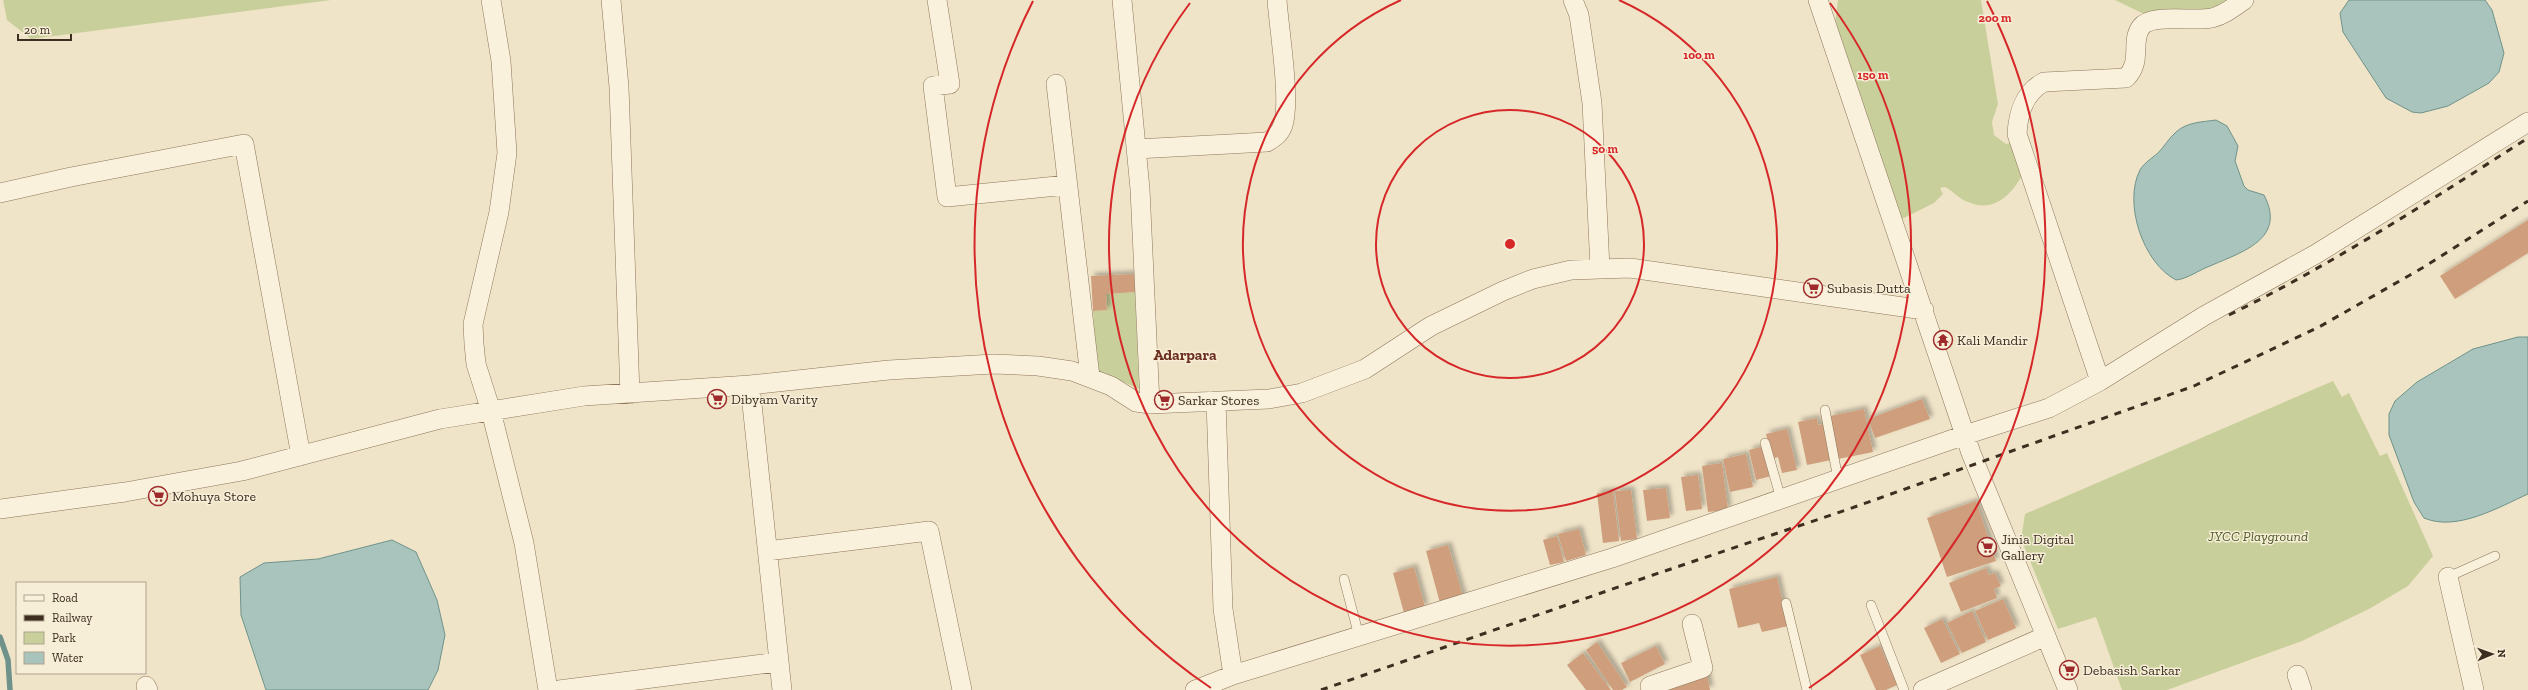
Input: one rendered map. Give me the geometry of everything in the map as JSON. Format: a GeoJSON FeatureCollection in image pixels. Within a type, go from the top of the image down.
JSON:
{"type":"FeatureCollection","features":[{"type":"Feature","properties":{"kind":"street"},"geometry":{"type":"LineString","coordinates":[[492,0],[501,61],[507,153],[500,212],[473,324],[476,364],[491,411],[524,543],[548,690]]}},
{"type":"Feature","properties":{"kind":"street"},"geometry":{"type":"LineString","coordinates":[[611,0],[619,87],[630,394]]}},
{"type":"Feature","properties":{"kind":"street"},"geometry":{"type":"LineString","coordinates":[[937,0],[950,84],[933,86],[948,197],[1066,185]]}},
{"type":"Feature","properties":{"kind":"street"},"geometry":{"type":"LineString","coordinates":[[1122,0],[1140,189],[1150,404]]}},
{"type":"Feature","properties":{"kind":"street"},"geometry":{"type":"LineString","coordinates":[[1136,149],[1267,142],[1277,136],[1283,125],[1286,104],[1276,0]]}},
{"type":"Feature","properties":{"kind":"street"},"geometry":{"type":"LineString","coordinates":[[1573,0],[1579,15],[1592,103],[1600,268]]}},
{"type":"Feature","properties":{"kind":"street"},"geometry":{"type":"LineString","coordinates":[[1818,0],[1965,435],[1980,476],[2068,690]]}},
{"type":"Feature","properties":{"kind":"street"},"geometry":{"type":"LineString","coordinates":[[2100,381],[2017,134],[2017,121],[2023,104],[2034,88],[2044,82],[2126,78],[2132,72],[2136,59],[2137,36],[2141,26],[2149,22],[2212,18],[2244,0]]}},
{"type":"Feature","properties":{"kind":"street"},"geometry":{"type":"LineString","coordinates":[[1056,84],[1066,185],[1090,377]]}},
{"type":"Feature","properties":{"kind":"street"},"geometry":{"type":"LineString","coordinates":[[1195,690],[1233,675],[1612,558],[1965,435],[2049,408],[2100,381],[2204,316],[2316,254],[2528,122]]}},
{"type":"Feature","properties":{"kind":"street"},"geometry":{"type":"LineString","coordinates":[[0,193],[71,177],[244,144],[301,456]]}},
{"type":"Feature","properties":{"kind":"street"},"geometry":{"type":"LineString","coordinates":[[0,509],[170,484],[242,470],[301,456],[397,429],[491,411],[584,396],[750,385],[889,370],[994,364],[1055,368],[1090,377],[1126,394],[1136,402],[1150,404],[1216,400],[1269,399],[1302,393],[1332,383],[1365,369],[1431,326],[1503,291],[1533,279],[1571,270],[1630,268],[1924,310]]}},
{"type":"Feature","properties":{"kind":"street"},"geometry":{"type":"LineString","coordinates":[[750,385],[782,690]]}},
{"type":"Feature","properties":{"kind":"street"},"geometry":{"type":"LineString","coordinates":[[1216,400],[1223,609],[1233,675]]}},
{"type":"Feature","properties":{"kind":"street"},"geometry":{"type":"LineString","coordinates":[[767,551],[929,531],[962,690]]}},
{"type":"Feature","properties":{"kind":"street"},"geometry":{"type":"LineString","coordinates":[[2448,577],[2474,690]]}},
{"type":"Feature","properties":{"kind":"street"},"geometry":{"type":"LineString","coordinates":[[1647,689],[1703,668],[1692,624]]}},
{"type":"Feature","properties":{"kind":"street"},"geometry":{"type":"LineString","coordinates":[[1923,690],[2046,636]]}},
{"type":"Feature","properties":{"kind":"street"},"geometry":{"type":"LineString","coordinates":[[558,690],[647,684],[778,662]]}},
{"type":"Feature","properties":{"kind":"lane"},"geometry":{"type":"LineString","coordinates":[[1825,410],[1838,479]]}},
{"type":"Feature","properties":{"kind":"lane"},"geometry":{"type":"LineString","coordinates":[[1765,443],[1781,499]]}},
{"type":"Feature","properties":{"kind":"lane"},"geometry":{"type":"LineString","coordinates":[[2448,577],[2495,556]]}},
{"type":"Feature","properties":{"kind":"lane"},"geometry":{"type":"LineString","coordinates":[[1344,579],[1359,636]]}},
{"type":"Feature","properties":{"kind":"lane"},"geometry":{"type":"LineString","coordinates":[[1786,603],[1807,690]]}},
{"type":"Feature","properties":{"kind":"lane"},"geometry":{"type":"LineString","coordinates":[[1872,605],[1904,690]]}},
{"type":"Feature","properties":{"kind":"green space"},"geometry":{"type":"Polygon","coordinates":[[[3,0],[331,0],[31,39],[7,20],[3,0]]]}},
{"type":"Feature","properties":{"kind":"green space"},"geometry":{"type":"Polygon","coordinates":[[[1838,0],[1981,0],[1998,104],[1992,122],[1994,135],[2006,144],[2015,142],[2024,172],[2020,180],[2009,194],[1995,203],[1978,205],[1965,201],[1945,187],[1940,188],[1943,194],[1934,203],[1902,219],[1835,23],[1838,0]]]}},
{"type":"Feature","properties":{"kind":"green space"},"geometry":{"type":"Polygon","coordinates":[[[2115,0],[2238,0],[2220,10],[2148,16],[2115,0]]]}},
{"type":"Feature","properties":{"kind":"green space"},"geometry":{"type":"Polygon","coordinates":[[[1135,292],[1139,389],[1119,380],[1098,378],[1093,311],[1107,310],[1106,294],[1135,292]]]}},
{"type":"Feature","properties":{"kind":"green space","name":"JYCC Playground"},"geometry":{"type":"Polygon","coordinates":[[[2333,381],[2342,397],[2349,393],[2380,456],[2387,453],[2433,556],[2408,586],[2369,609],[2302,641],[2167,690],[2122,690],[2096,617],[2058,629],[2021,539],[2025,514],[2333,381]]]}},
{"type":"Feature","properties":{"kind":"water"},"geometry":{"type":"Polygon","coordinates":[[[2349,0],[2485,0],[2492,10],[2504,53],[2499,72],[2489,83],[2448,106],[2421,113],[2412,112],[2386,98],[2343,32],[2340,13],[2349,0]]]}},
{"type":"Feature","properties":{"kind":"water"},"geometry":{"type":"Polygon","coordinates":[[[2216,120],[2227,126],[2238,146],[2235,161],[2244,186],[2248,190],[2264,195],[2270,210],[2270,223],[2258,242],[2247,249],[2189,276],[2176,280],[2164,272],[2154,260],[2139,231],[2135,215],[2135,184],[2141,168],[2158,153],[2176,132],[2190,124],[2216,120]]]}},
{"type":"Feature","properties":{"kind":"water"},"geometry":{"type":"Polygon","coordinates":[[[2518,337],[2528,337],[2528,494],[2491,511],[2464,520],[2437,522],[2424,518],[2414,502],[2389,435],[2389,414],[2395,401],[2417,382],[2473,349],[2518,337]]]}},
{"type":"Feature","properties":{"kind":"water"},"geometry":{"type":"Polygon","coordinates":[[[392,540],[416,552],[437,600],[445,635],[438,670],[428,690],[266,690],[241,615],[240,577],[264,563],[318,559],[392,540]]]}},
{"type":"Feature","properties":{"kind":"building"},"geometry":{"type":"Polygon","coordinates":[[[2528,220],[2528,253],[2455,299],[2440,276],[2528,220]]]}},
{"type":"Feature","properties":{"kind":"building"},"geometry":{"type":"Polygon","coordinates":[[[1135,274],[1135,292],[1106,294],[1107,310],[1093,311],[1091,276],[1135,274]]]}},
{"type":"Feature","properties":{"kind":"building"},"geometry":{"type":"Polygon","coordinates":[[[1922,399],[1930,419],[1875,438],[1868,419],[1922,399]]]}},
{"type":"Feature","properties":{"kind":"building"},"geometry":{"type":"Polygon","coordinates":[[[1864,409],[1873,452],[1838,459],[1830,416],[1864,409]]]}},
{"type":"Feature","properties":{"kind":"building"},"geometry":{"type":"Polygon","coordinates":[[[1817,418],[1818,425],[1824,424],[1831,460],[1807,465],[1798,422],[1817,418]]]}},
{"type":"Feature","properties":{"kind":"building"},"geometry":{"type":"Polygon","coordinates":[[[1787,429],[1797,470],[1782,473],[1778,457],[1772,459],[1766,434],[1787,429]]]}},
{"type":"Feature","properties":{"kind":"building"},"geometry":{"type":"Polygon","coordinates":[[[1764,446],[1771,476],[1756,480],[1749,450],[1764,446]]]}},
{"type":"Feature","properties":{"kind":"building"},"geometry":{"type":"Polygon","coordinates":[[[1746,454],[1753,487],[1730,492],[1723,459],[1746,454]]]}},
{"type":"Feature","properties":{"kind":"building"},"geometry":{"type":"Polygon","coordinates":[[[1722,463],[1728,510],[1708,512],[1702,466],[1722,463]]]}},
{"type":"Feature","properties":{"kind":"building"},"geometry":{"type":"Polygon","coordinates":[[[1698,475],[1702,509],[1686,511],[1681,477],[1698,475]]]}},
{"type":"Feature","properties":{"kind":"building"},"geometry":{"type":"Polygon","coordinates":[[[1666,488],[1670,518],[1647,521],[1643,490],[1666,488]]]}},
{"type":"Feature","properties":{"kind":"building"},"geometry":{"type":"Polygon","coordinates":[[[1631,490],[1637,539],[1621,541],[1615,491],[1631,490]]]}},
{"type":"Feature","properties":{"kind":"building"},"geometry":{"type":"Polygon","coordinates":[[[1613,491],[1619,541],[1603,543],[1597,493],[1613,491]]]}},
{"type":"Feature","properties":{"kind":"building"},"geometry":{"type":"Polygon","coordinates":[[[1976,501],[1996,561],[1947,577],[1927,518],[1976,501]]]}},
{"type":"Feature","properties":{"kind":"building"},"geometry":{"type":"Polygon","coordinates":[[[1579,529],[1586,555],[1566,561],[1558,534],[1579,529]]]}},
{"type":"Feature","properties":{"kind":"building"},"geometry":{"type":"Polygon","coordinates":[[[1557,536],[1564,562],[1550,565],[1543,540],[1557,536]]]}},
{"type":"Feature","properties":{"kind":"building"},"geometry":{"type":"Polygon","coordinates":[[[1448,545],[1464,600],[1441,607],[1426,551],[1448,545]]]}},
{"type":"Feature","properties":{"kind":"building"},"geometry":{"type":"Polygon","coordinates":[[[1414,567],[1425,607],[1404,613],[1393,573],[1414,567]]]}},
{"type":"Feature","properties":{"kind":"building"},"geometry":{"type":"Polygon","coordinates":[[[1986,568],[1989,575],[1995,573],[2001,586],[1994,589],[1997,598],[1961,612],[1949,583],[1986,568]]]}},
{"type":"Feature","properties":{"kind":"building"},"geometry":{"type":"Polygon","coordinates":[[[1777,577],[1788,626],[1762,632],[1759,623],[1738,628],[1729,589],[1777,577]]]}},
{"type":"Feature","properties":{"kind":"building"},"geometry":{"type":"Polygon","coordinates":[[[2003,599],[2016,628],[1988,640],[1975,611],[2003,599]]]}},
{"type":"Feature","properties":{"kind":"building"},"geometry":{"type":"Polygon","coordinates":[[[1972,611],[1986,642],[1962,653],[1947,623],[1972,611]]]}},
{"type":"Feature","properties":{"kind":"building"},"geometry":{"type":"Polygon","coordinates":[[[1942,619],[1960,654],[1941,663],[1924,628],[1942,619]]]}},
{"type":"Feature","properties":{"kind":"building"},"geometry":{"type":"Polygon","coordinates":[[[1597,642],[1627,687],[1622,690],[1613,690],[1586,650],[1597,642]]]}},
{"type":"Feature","properties":{"kind":"building"},"geometry":{"type":"Polygon","coordinates":[[[1656,646],[1665,664],[1630,682],[1621,663],[1656,646]]]}},
{"type":"Feature","properties":{"kind":"building"},"geometry":{"type":"Polygon","coordinates":[[[1880,646],[1897,685],[1886,690],[1876,690],[1860,655],[1880,646]]]}},
{"type":"Feature","properties":{"kind":"building"},"geometry":{"type":"Polygon","coordinates":[[[1583,653],[1611,690],[1586,690],[1567,665],[1583,653]]]}},
{"type":"Feature","properties":{"kind":"building"},"geometry":{"type":"Polygon","coordinates":[[[1707,674],[1710,690],[1660,690],[1707,674]]]}},
{"type":"Feature","properties":{"kind":"waterway"},"geometry":{"type":"LineString","coordinates":[[0,637],[8,660],[10,690]]}},
{"type":"Feature","properties":{"kind":"railway"},"geometry":{"type":"LineString","coordinates":[[2229,315],[2306,275],[2344,253],[2528,138]]}},
{"type":"Feature","properties":{"kind":"railway"},"geometry":{"type":"LineString","coordinates":[[1321,690],[1849,509],[2194,386],[2319,327],[2424,267],[2528,201]]}},
{"type":"Feature","properties":{"kind":"place","name":"Subasis Dutta"},"geometry":{"type":"Point","coordinates":[1813,288]}},
{"type":"Feature","properties":{"kind":"place","name":"Kali Mandir"},"geometry":{"type":"Point","coordinates":[1943,340]}},
{"type":"Feature","properties":{"kind":"place","name":"Dibyam Varity"},"geometry":{"type":"Point","coordinates":[717,399]}},
{"type":"Feature","properties":{"kind":"place","name":"Sarkar Stores"},"geometry":{"type":"Point","coordinates":[1164,400]}},
{"type":"Feature","properties":{"kind":"place","name":"Mohuya Store"},"geometry":{"type":"Point","coordinates":[158,496]}},
{"type":"Feature","properties":{"kind":"place","name":"Jinia Digital Gallery"},"geometry":{"type":"Point","coordinates":[1987,547]}},
{"type":"Feature","properties":{"kind":"place","name":"Debasish Sarkar"},"geometry":{"type":"Point","coordinates":[2069,670]}},
{"type":"Feature","properties":{"kind":"district","name":"Adarpara"},"geometry":{"type":"Point","coordinates":[1185,355]}}]}
